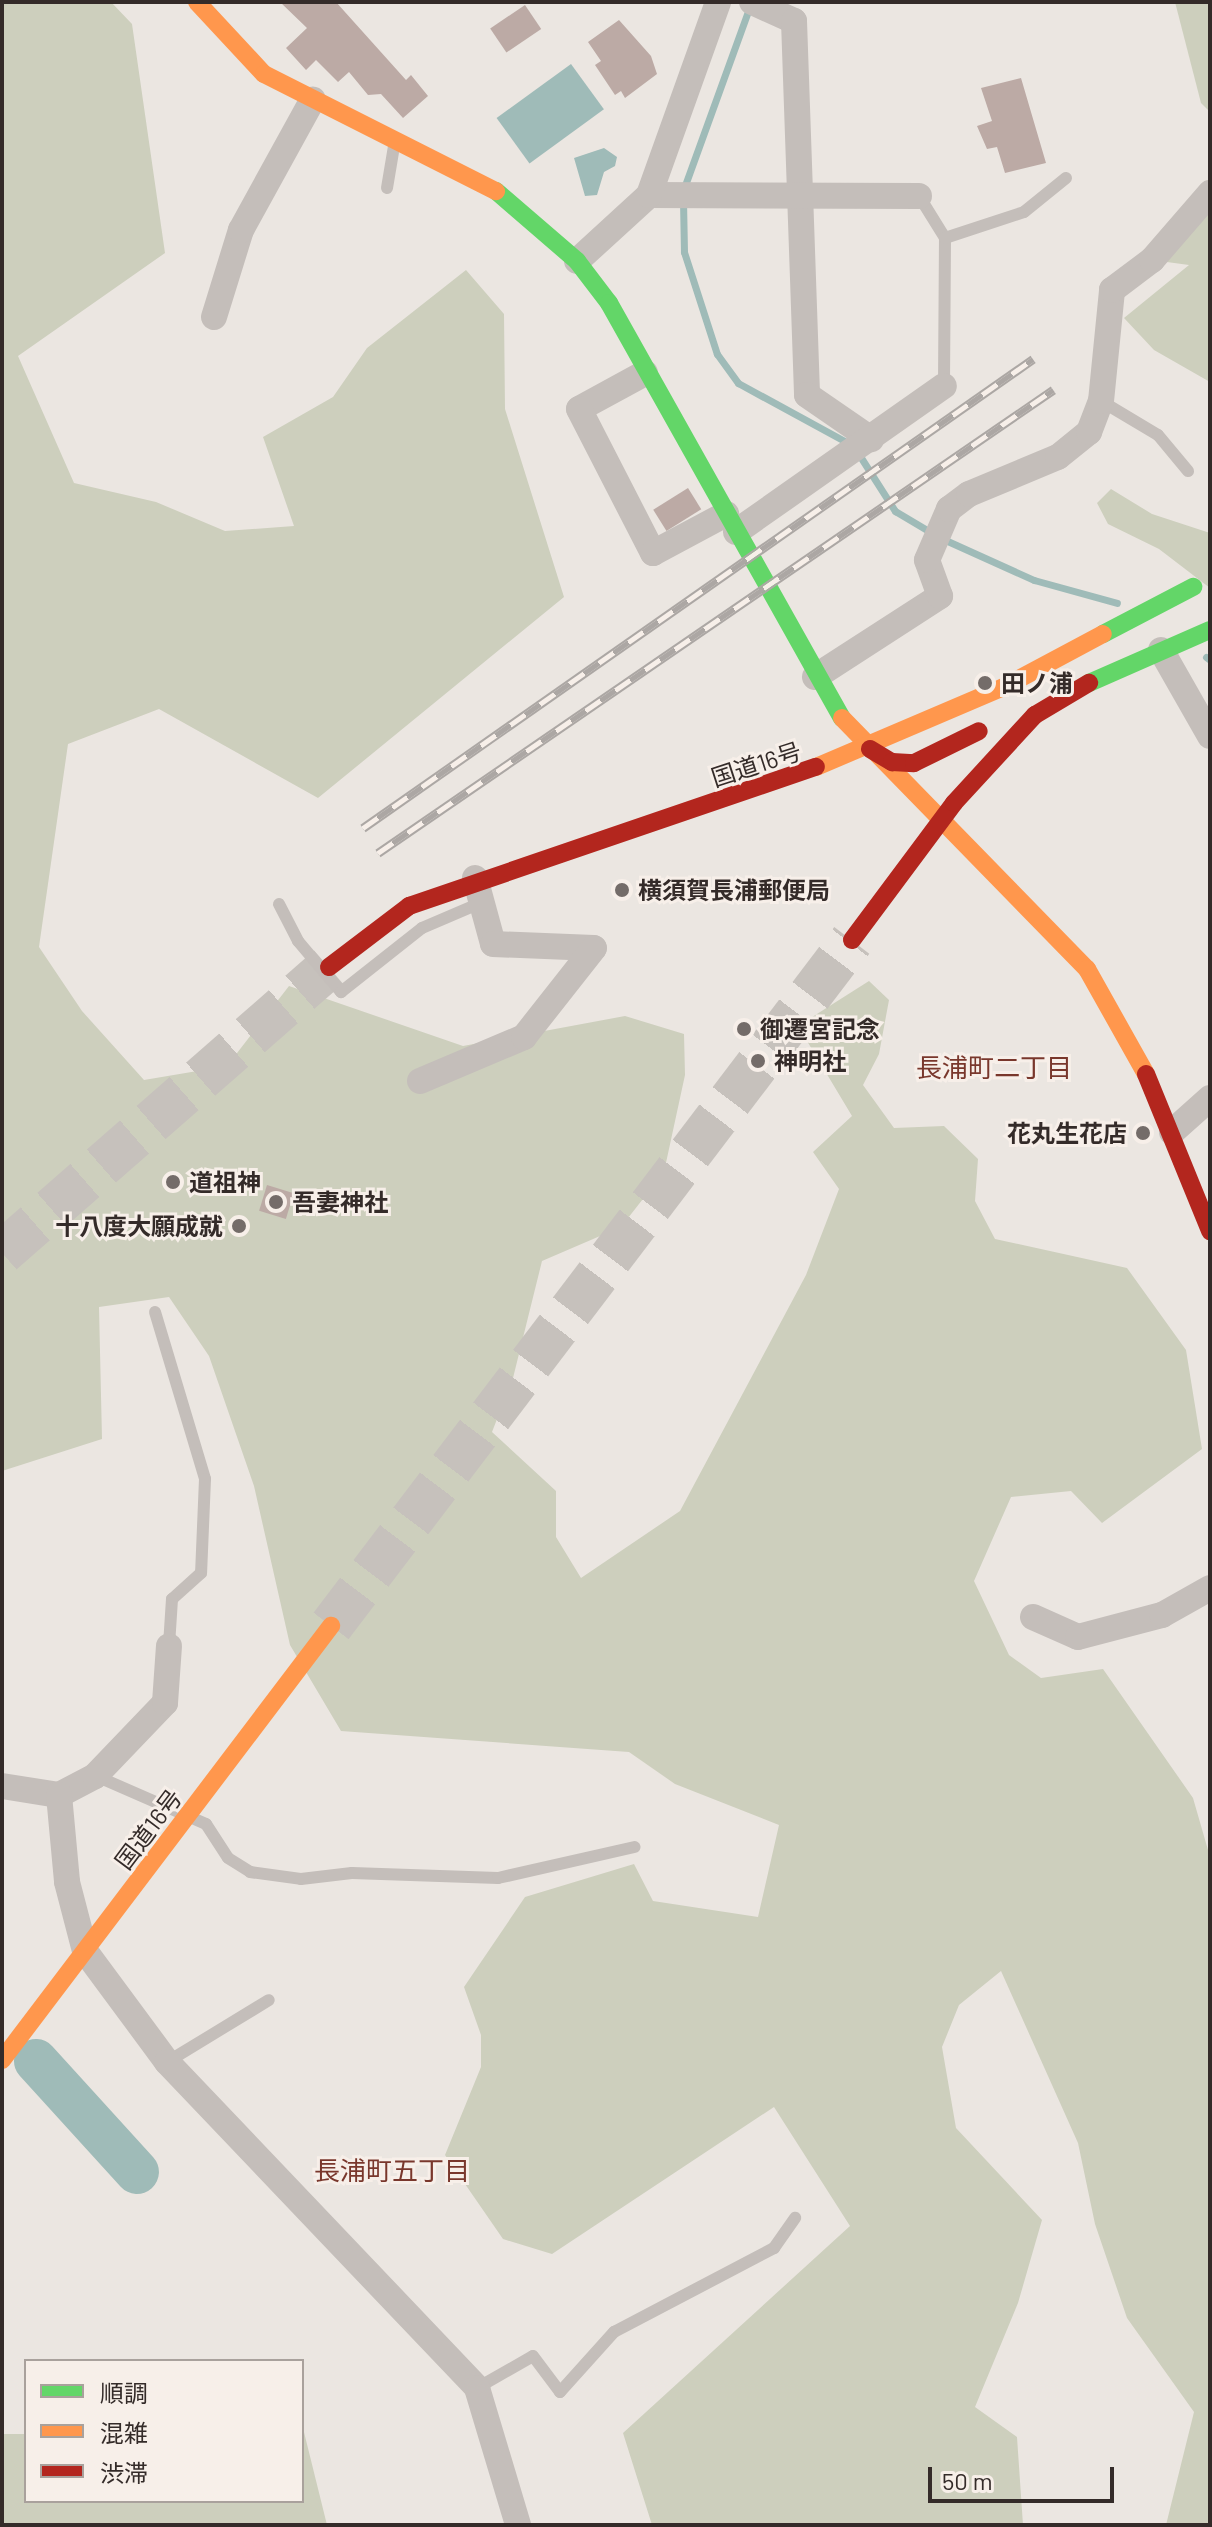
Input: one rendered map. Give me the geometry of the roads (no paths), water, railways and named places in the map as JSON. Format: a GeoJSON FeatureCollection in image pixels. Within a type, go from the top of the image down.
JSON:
{"type":"FeatureCollection","features":[{"type":"Feature","properties":{"kind":"main road"},"geometry":{"type":"LineString","coordinates":[[197,2],[264,74],[485,181],[577,261],[609,303],[815,677],[870,749],[1087,969],[1172,1132],[1210,1231]]}},
{"type":"Feature","properties":{"kind":"main road","name":"国道16号"},"geometry":{"type":"LineString","coordinates":[[329,967],[409,906],[478,891],[870,749],[1004,687],[1193,587]]}},
{"type":"Feature","properties":{"kind":"main road"},"geometry":{"type":"LineString","coordinates":[[870,749],[892,762],[914,763],[1210,630]]}},
{"type":"Feature","properties":{"kind":"main road"},"geometry":{"type":"LineString","coordinates":[[852,940],[941,820],[1001,747],[1080,687]]}},
{"type":"Feature","properties":{"kind":"main road","name":"国道16号"},"geometry":{"type":"LineString","coordinates":[[2,2060],[331,1626]]}},
{"type":"Feature","properties":{"kind":"street"},"geometry":{"type":"LineString","coordinates":[[577,261],[649,195],[718,2]]}},
{"type":"Feature","properties":{"kind":"street"},"geometry":{"type":"LineString","coordinates":[[752,2],[794,21],[807,395],[871,439]]}},
{"type":"Feature","properties":{"kind":"street"},"geometry":{"type":"LineString","coordinates":[[214,317],[241,230],[313,99]]}},
{"type":"Feature","properties":{"kind":"street"},"geometry":{"type":"LineString","coordinates":[[815,677],[940,596],[927,560],[949,509],[969,494],[1058,457],[1089,432],[1101,401],[1112,290],[1152,260],[1210,193]]}},
{"type":"Feature","properties":{"kind":"street"},"geometry":{"type":"LineString","coordinates":[[649,195],[919,196]]}},
{"type":"Feature","properties":{"kind":"street"},"geometry":{"type":"LineString","coordinates":[[645,373],[579,409],[653,553],[731,523],[871,439],[944,386]]}},
{"type":"Feature","properties":{"kind":"street"},"geometry":{"type":"LineString","coordinates":[[1161,650],[1210,736]]}},
{"type":"Feature","properties":{"kind":"street"},"geometry":{"type":"LineString","coordinates":[[420,1081],[524,1037],[594,948],[493,944],[478,891]]}},
{"type":"Feature","properties":{"kind":"street"},"geometry":{"type":"LineString","coordinates":[[1172,1132],[1210,1098]]}},
{"type":"Feature","properties":{"kind":"street"},"geometry":{"type":"LineString","coordinates":[[1033,1617],[1078,1637],[1162,1615],[1210,1588]]}},
{"type":"Feature","properties":{"kind":"street"},"geometry":{"type":"LineString","coordinates":[[2,1786],[59,1795],[95,1776],[165,1703],[169,1646]]}},
{"type":"Feature","properties":{"kind":"street"},"geometry":{"type":"LineString","coordinates":[[59,1795],[67,1882],[85,1951],[167,2062],[477,2388],[518,2525]]}},
{"type":"Feature","properties":{"kind":"lane"},"geometry":{"type":"LineString","coordinates":[[387,188],[395,138]]}},
{"type":"Feature","properties":{"kind":"lane"},"geometry":{"type":"LineString","coordinates":[[945,238],[1024,212],[1066,178]]}},
{"type":"Feature","properties":{"kind":"lane"},"geometry":{"type":"LineString","coordinates":[[919,196],[945,238],[944,386]]}},
{"type":"Feature","properties":{"kind":"lane"},"geometry":{"type":"LineString","coordinates":[[1101,401],[1158,435],[1188,471]]}},
{"type":"Feature","properties":{"kind":"lane"},"geometry":{"type":"LineString","coordinates":[[279,904],[298,941],[341,992],[422,928],[478,891]]}},
{"type":"Feature","properties":{"kind":"lane"},"geometry":{"type":"LineString","coordinates":[[155,1312],[205,1479],[201,1573],[172,1599],[169,1646]]}},
{"type":"Feature","properties":{"kind":"lane"},"geometry":{"type":"LineString","coordinates":[[95,1776],[189,1813],[206,1824],[228,1858],[250,1872],[301,1879],[352,1873],[498,1878],[635,1847]]}},
{"type":"Feature","properties":{"kind":"lane"},"geometry":{"type":"LineString","coordinates":[[167,2062],[269,2000]]}},
{"type":"Feature","properties":{"kind":"lane"},"geometry":{"type":"LineString","coordinates":[[477,2388],[533,2356],[560,2392],[614,2332],[774,2248],[795,2218]]}},
{"type":"Feature","properties":{"kind":"water"},"geometry":{"type":"Polygon","coordinates":[[[571,64],[604,109],[529,163],[497,118],[571,64]]]}},
{"type":"Feature","properties":{"kind":"water"},"geometry":{"type":"Polygon","coordinates":[[[604,148],[617,157],[615,166],[604,172],[597,195],[585,196],[574,158],[604,148]]]}},
{"type":"Feature","properties":{"kind":"waterway"},"geometry":{"type":"LineString","coordinates":[[684,188],[749,8]]}},
{"type":"Feature","properties":{"kind":"waterway"},"geometry":{"type":"LineString","coordinates":[[683,200],[684,252],[717,354],[738,383],[850,444]]}},
{"type":"Feature","properties":{"kind":"waterway"},"geometry":{"type":"LineString","coordinates":[[858,453],[895,511],[932,533]]}},
{"type":"Feature","properties":{"kind":"waterway"},"geometry":{"type":"LineString","coordinates":[[943,539],[1034,580],[1117,603]]}},
{"type":"Feature","properties":{"kind":"waterway"},"geometry":{"type":"LineString","coordinates":[[1206,657],[1210,660]]}},
{"type":"Feature","properties":{"kind":"waterway"},"geometry":{"type":"LineString","coordinates":[[36,2061],[137,2172]]}},
{"type":"Feature","properties":{"kind":"tunnel"},"geometry":{"type":"LineString","coordinates":[[331,1626],[852,940]]}},
{"type":"Feature","properties":{"kind":"tunnel"},"geometry":{"type":"LineString","coordinates":[[2,1253],[329,967]]}},
{"type":"Feature","properties":{"kind":"railway"},"geometry":{"type":"LineString","coordinates":[[363,828],[1033,359]]}},
{"type":"Feature","properties":{"kind":"railway"},"geometry":{"type":"LineString","coordinates":[[378,853],[1053,390]]}},
{"type":"Feature","properties":{"kind":"place","name":"田ノ浦"},"geometry":{"type":"Point","coordinates":[985,683]}},
{"type":"Feature","properties":{"kind":"place","name":"横須賀長浦郵便局"},"geometry":{"type":"Point","coordinates":[622,890]}},
{"type":"Feature","properties":{"kind":"place","name":"御遷宮記念"},"geometry":{"type":"Point","coordinates":[744,1029]}},
{"type":"Feature","properties":{"kind":"place","name":"神明社"},"geometry":{"type":"Point","coordinates":[758,1061]}},
{"type":"Feature","properties":{"kind":"place","name":"花丸生花店"},"geometry":{"type":"Point","coordinates":[1143,1133]}},
{"type":"Feature","properties":{"kind":"place","name":"道祖神"},"geometry":{"type":"Point","coordinates":[173,1182]}},
{"type":"Feature","properties":{"kind":"place","name":"吾妻神社"},"geometry":{"type":"Point","coordinates":[276,1202]}},
{"type":"Feature","properties":{"kind":"place","name":"十八度大願成就"},"geometry":{"type":"Point","coordinates":[239,1226]}},
{"type":"Feature","properties":{"kind":"district","name":"長浦町二丁目"},"geometry":{"type":"Point","coordinates":[994,1067]}},
{"type":"Feature","properties":{"kind":"district","name":"長浦町五丁目"},"geometry":{"type":"Point","coordinates":[392,2170]}}]}
